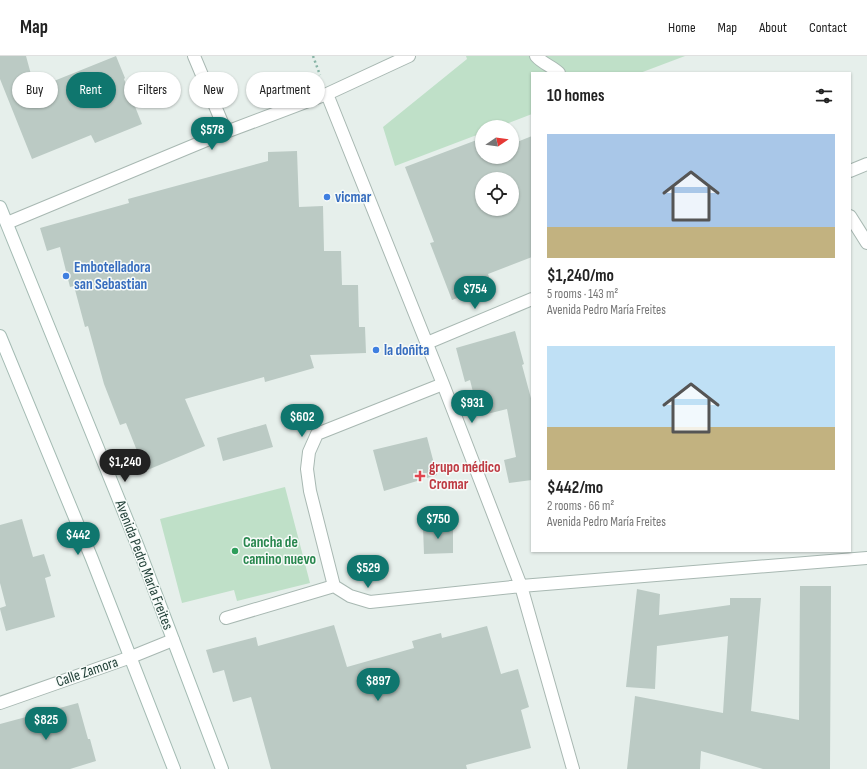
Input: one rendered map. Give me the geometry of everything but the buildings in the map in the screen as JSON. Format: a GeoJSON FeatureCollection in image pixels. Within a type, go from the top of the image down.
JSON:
{"type":"FeatureCollection","features":[{"type":"Feature","properties":{"kind":"street"},"geometry":{"type":"LineString","coordinates":[[194,56],[226,132]]}},
{"type":"Feature","properties":{"kind":"street"},"geometry":{"type":"LineString","coordinates":[[6,223],[226,132],[327,94],[408,56]]}},
{"type":"Feature","properties":{"kind":"street"},"geometry":{"type":"LineString","coordinates":[[536,56],[541,62],[558,72]]}},
{"type":"Feature","properties":{"kind":"street"},"geometry":{"type":"LineString","coordinates":[[327,94],[427,343],[521,586],[573,769]]}},
{"type":"Feature","properties":{"kind":"street"},"geometry":{"type":"LineString","coordinates":[[851,171],[867,164]]}},
{"type":"Feature","properties":{"kind":"street","name":"Avenida Pedro María Freites"},"geometry":{"type":"LineString","coordinates":[[0,207],[135,540],[222,769]]}},
{"type":"Feature","properties":{"kind":"street"},"geometry":{"type":"LineString","coordinates":[[851,218],[867,243]]}},
{"type":"Feature","properties":{"kind":"street"},"geometry":{"type":"LineString","coordinates":[[427,343],[531,299]]}},
{"type":"Feature","properties":{"kind":"street"},"geometry":{"type":"LineString","coordinates":[[0,336],[92,559],[174,769]]}},
{"type":"Feature","properties":{"kind":"street"},"geometry":{"type":"LineString","coordinates":[[443,384],[317,434],[309,452],[307,469],[310,491],[334,586],[350,596],[370,602],[521,586],[867,558]]}},
{"type":"Feature","properties":{"kind":"street"},"geometry":{"type":"LineString","coordinates":[[226,618],[334,586]]}},
{"type":"Feature","properties":{"kind":"street","name":"Calle Zamora"},"geometry":{"type":"LineString","coordinates":[[0,703],[131,657],[173,640]]}},
{"type":"Feature","properties":{"kind":"green space"},"geometry":{"type":"Polygon","coordinates":[[[466,56],[685,56],[643,72],[531,72],[531,114],[516,120],[475,120],[475,136],[395,166],[383,127],[467,59],[466,56]]]}},
{"type":"Feature","properties":{"kind":"green space","name":"Cancha de camino nuevo"},"geometry":{"type":"Polygon","coordinates":[[[285,487],[310,583],[237,601],[234,590],[182,603],[160,519],[285,487]]]}},
{"type":"Feature","properties":{"kind":"place","name":"vicmar"},"geometry":{"type":"Point","coordinates":[327,197]}},
{"type":"Feature","properties":{"kind":"place","name":"Embotelladora san Sebastian"},"geometry":{"type":"Point","coordinates":[66,276]}},
{"type":"Feature","properties":{"kind":"place","name":"la doñita"},"geometry":{"type":"Point","coordinates":[376,350]}},
{"type":"Feature","properties":{"kind":"place","name":"grupo médico Cromar"},"geometry":{"type":"Point","coordinates":[420,476]}},
{"type":"Feature","properties":{"kind":"place","name":"Cancha de camino nuevo"},"geometry":{"type":"Point","coordinates":[235,551]}}]}
